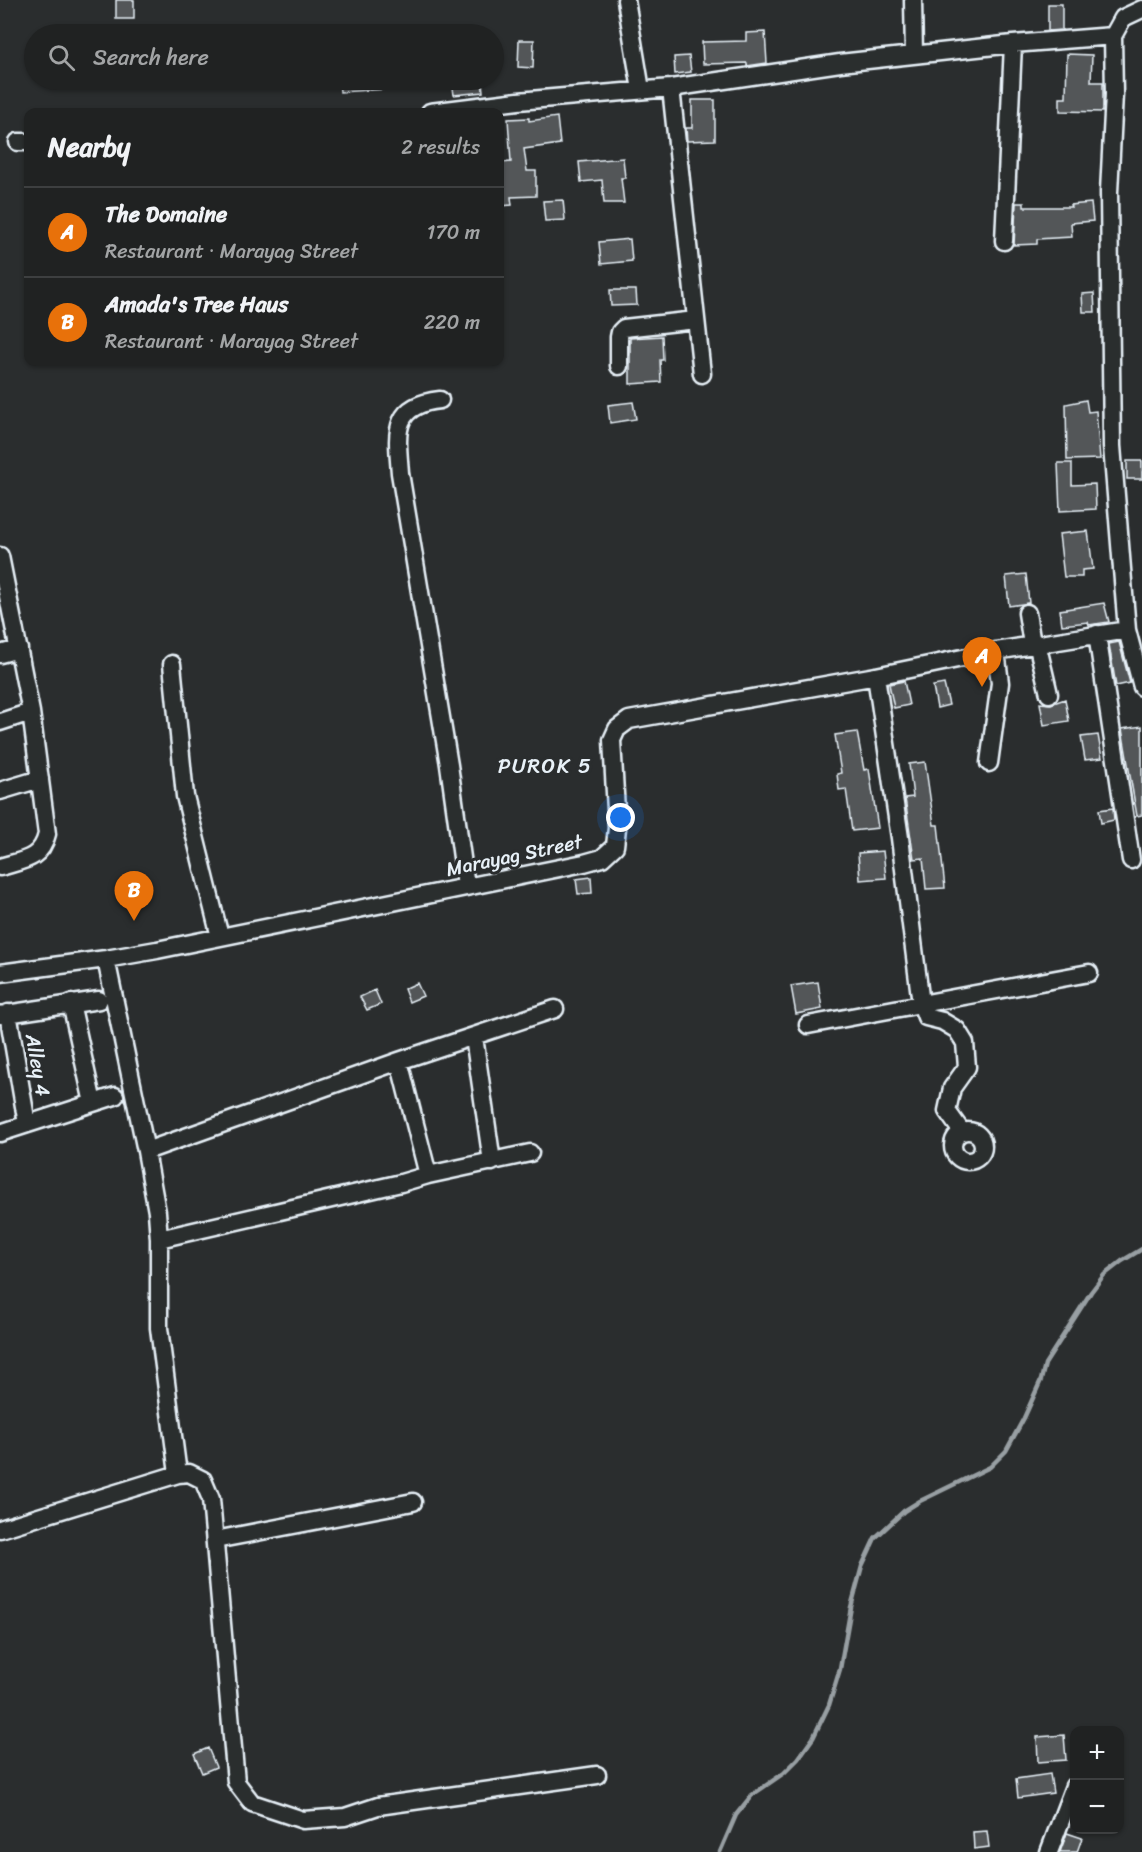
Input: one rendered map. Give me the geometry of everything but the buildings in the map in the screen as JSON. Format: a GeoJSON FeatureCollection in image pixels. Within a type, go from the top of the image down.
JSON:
{"type":"FeatureCollection","features":[{"type":"Feature","properties":{"kind":"street"},"geometry":{"type":"LineString","coordinates":[[626,0],[641,90]]}},
{"type":"Feature","properties":{"kind":"street"},"geometry":{"type":"LineString","coordinates":[[913,0],[914,55]]}},
{"type":"Feature","properties":{"kind":"street"},"geometry":{"type":"LineString","coordinates":[[1142,9],[1123,18],[1113,36],[1114,94],[1108,192],[1112,446],[1127,630],[1142,687]]}},
{"type":"Feature","properties":{"kind":"street"},"geometry":{"type":"LineString","coordinates":[[462,108],[671,88],[840,63],[1013,44],[1113,36]]}},
{"type":"Feature","properties":{"kind":"street"},"geometry":{"type":"LineString","coordinates":[[1004,241],[1013,44]]}},
{"type":"Feature","properties":{"kind":"street"},"geometry":{"type":"LineString","coordinates":[[671,88],[702,374]]}},
{"type":"Feature","properties":{"kind":"street"},"geometry":{"type":"LineString","coordinates":[[619,366],[619,337],[624,328],[696,320]]}},
{"type":"Feature","properties":{"kind":"street"},"geometry":{"type":"LineString","coordinates":[[440,400],[423,401],[404,414],[397,436],[400,473],[449,765],[466,886]]}},
{"type":"Feature","properties":{"kind":"street"},"geometry":{"type":"LineString","coordinates":[[0,556],[30,712],[47,834],[44,847],[33,857],[0,867]]}},
{"type":"Feature","properties":{"kind":"street"},"geometry":{"type":"LineString","coordinates":[[1027,613],[1049,694]]}},
{"type":"Feature","properties":{"kind":"street","name":"Marayag Street"},"geometry":{"type":"LineString","coordinates":[[0,973],[106,959],[602,858],[615,846],[612,741],[616,729],[629,720],[876,676],[996,651],[1127,630]]}},
{"type":"Feature","properties":{"kind":"street"},"geometry":{"type":"LineString","coordinates":[[1097,634],[1131,860]]}},
{"type":"Feature","properties":{"kind":"street"},"geometry":{"type":"LineString","coordinates":[[0,654],[19,649]]}},
{"type":"Feature","properties":{"kind":"street"},"geometry":{"type":"LineString","coordinates":[[989,763],[999,683],[996,651]]}},
{"type":"Feature","properties":{"kind":"street"},"geometry":{"type":"LineString","coordinates":[[172,664],[185,796],[220,937]]}},
{"type":"Feature","properties":{"kind":"street"},"geometry":{"type":"LineString","coordinates":[[876,676],[921,1004],[926,1017],[942,1021],[957,1030],[965,1043],[967,1067],[952,1088],[947,1111],[962,1132]]}},
{"type":"Feature","properties":{"kind":"street"},"geometry":{"type":"LineString","coordinates":[[0,722],[30,712]]}},
{"type":"Feature","properties":{"kind":"street"},"geometry":{"type":"LineString","coordinates":[[0,791],[40,778]]}},
{"type":"Feature","properties":{"kind":"street"},"geometry":{"type":"LineString","coordinates":[[106,959],[146,1151],[159,1239],[159,1328],[178,1474]]}},
{"type":"Feature","properties":{"kind":"street"},"geometry":{"type":"LineString","coordinates":[[808,1025],[1089,973]]}},
{"type":"Feature","properties":{"kind":"street"},"geometry":{"type":"LineString","coordinates":[[4,1014],[99,1000]]}},
{"type":"Feature","properties":{"kind":"street"},"geometry":{"type":"LineString","coordinates":[[71,1003],[93,1103]]}},
{"type":"Feature","properties":{"kind":"street"},"geometry":{"type":"LineString","coordinates":[[146,1151],[399,1061],[555,1009]]}},
{"type":"Feature","properties":{"kind":"street","name":"Alley 4"},"geometry":{"type":"LineString","coordinates":[[4,1014],[27,1124]]}},
{"type":"Feature","properties":{"kind":"street"},"geometry":{"type":"LineString","coordinates":[[474,1037],[492,1162]]}},
{"type":"Feature","properties":{"kind":"street"},"geometry":{"type":"LineString","coordinates":[[399,1061],[428,1174]]}},
{"type":"Feature","properties":{"kind":"street"},"geometry":{"type":"LineString","coordinates":[[0,1133],[115,1096]]}},
{"type":"Feature","properties":{"kind":"street"},"geometry":{"type":"LineString","coordinates":[[159,1239],[401,1183],[428,1174],[530,1153]]}},
{"type":"Feature","properties":{"kind":"street"},"geometry":{"type":"LineString","coordinates":[[0,1529],[178,1474],[189,1473],[203,1480],[211,1498],[236,1782],[252,1803],[303,1820],[345,1817],[378,1806],[597,1774]]}},
{"type":"Feature","properties":{"kind":"street"},"geometry":{"type":"LineString","coordinates":[[215,1540],[413,1502]]}},
{"type":"Feature","properties":{"kind":"street"},"geometry":{"type":"LineString","coordinates":[[1049,1852],[1070,1797]]}},
{"type":"Feature","properties":{"kind":"waterway"},"geometry":{"type":"LineString","coordinates":[[720,1852],[736,1815],[752,1795],[784,1773],[798,1759],[813,1738],[829,1705],[840,1669],[851,1607],[862,1566],[875,1538],[904,1511],[990,1467],[1006,1451],[1024,1418],[1041,1380],[1045,1364],[1091,1292],[1104,1275],[1142,1249]]}},
{"type":"Feature","properties":{"kind":"place","name":"The Domaine"},"geometry":{"type":"Point","coordinates":[982,687]}},
{"type":"Feature","properties":{"kind":"place","name":"Amada's Tree Haus"},"geometry":{"type":"Point","coordinates":[134,921]}},
{"type":"Feature","properties":{"kind":"district","name":"PUROK 5"},"geometry":{"type":"Point","coordinates":[545,766]}}]}
